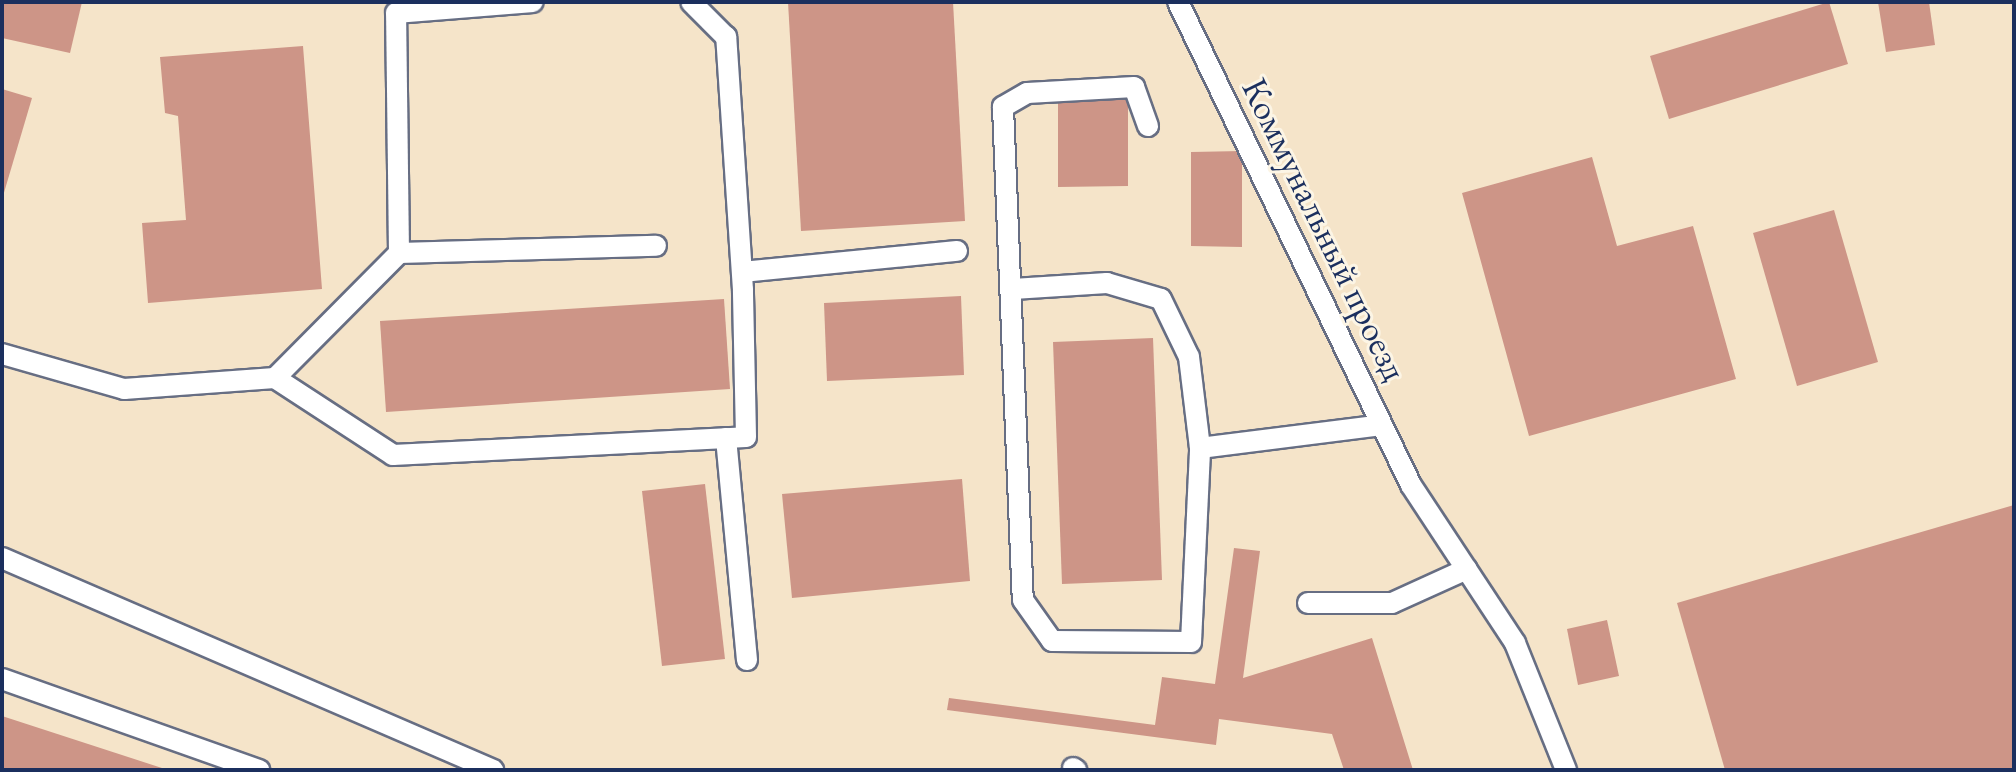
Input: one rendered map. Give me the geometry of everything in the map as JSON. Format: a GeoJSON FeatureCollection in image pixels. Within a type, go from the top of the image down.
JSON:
{"type":"FeatureCollection","features":[{"type":"Feature","properties":{"kind":"lane"},"geometry":{"type":"LineString","coordinates":[[399,253],[396,13],[533,2]]}},
{"type":"Feature","properties":{"kind":"lane"},"geometry":{"type":"LineString","coordinates":[[2,354],[124,389],[275,378],[393,455],[746,437],[742,272],[726,37],[691,2]]}},
{"type":"Feature","properties":{"kind":"lane","name":"Коммунальный проезд"},"geometry":{"type":"LineString","coordinates":[[1178,2],[1411,485],[1515,643],[1566,770]]}},
{"type":"Feature","properties":{"kind":"lane"},"geometry":{"type":"LineString","coordinates":[[1013,289],[1107,283],[1161,299],[1189,357],[1200,448],[1191,642],[1052,641],[1023,600],[1013,289],[1003,107],[1027,93],[1134,87],[1148,126]]}},
{"type":"Feature","properties":{"kind":"lane"},"geometry":{"type":"LineString","coordinates":[[275,378],[399,253],[656,246]]}},
{"type":"Feature","properties":{"kind":"lane"},"geometry":{"type":"LineString","coordinates":[[742,272],[957,251]]}},
{"type":"Feature","properties":{"kind":"lane"},"geometry":{"type":"LineString","coordinates":[[1200,448],[1382,425]]}},
{"type":"Feature","properties":{"kind":"lane"},"geometry":{"type":"LineString","coordinates":[[726,438],[747,660]]}},
{"type":"Feature","properties":{"kind":"lane"},"geometry":{"type":"LineString","coordinates":[[2,558],[493,770]]}},
{"type":"Feature","properties":{"kind":"lane"},"geometry":{"type":"LineString","coordinates":[[1308,603],[1392,603],[1467,569]]}},
{"type":"Feature","properties":{"kind":"lane"},"geometry":{"type":"LineString","coordinates":[[2,679],[259,770]]}},
{"type":"Feature","properties":{"kind":"building"},"geometry":{"type":"Polygon","coordinates":[[[2,2],[82,2],[70,53],[2,38],[2,2]]]}},
{"type":"Feature","properties":{"kind":"building"},"geometry":{"type":"Polygon","coordinates":[[[788,2],[953,2],[965,221],[801,231],[788,2]]]}},
{"type":"Feature","properties":{"kind":"building"},"geometry":{"type":"Polygon","coordinates":[[[1829,2],[1848,64],[1669,119],[1650,56],[1829,2]]]}},
{"type":"Feature","properties":{"kind":"building"},"geometry":{"type":"Polygon","coordinates":[[[1878,2],[1929,2],[1935,45],[1886,52],[1878,2]]]}},
{"type":"Feature","properties":{"kind":"building"},"geometry":{"type":"Polygon","coordinates":[[[303,46],[322,289],[148,303],[142,223],[186,220],[178,116],[165,113],[160,57],[303,46]]]}},
{"type":"Feature","properties":{"kind":"building"},"geometry":{"type":"Polygon","coordinates":[[[2,89],[32,98],[3,196],[2,196],[2,89]]]}},
{"type":"Feature","properties":{"kind":"building"},"geometry":{"type":"Polygon","coordinates":[[[1128,98],[1128,186],[1058,187],[1058,99],[1128,98]]]}},
{"type":"Feature","properties":{"kind":"building"},"geometry":{"type":"Polygon","coordinates":[[[1242,151],[1242,247],[1191,246],[1191,152],[1242,151]]]}},
{"type":"Feature","properties":{"kind":"building"},"geometry":{"type":"Polygon","coordinates":[[[1592,157],[1617,246],[1693,226],[1736,379],[1529,436],[1462,193],[1592,157]]]}},
{"type":"Feature","properties":{"kind":"building"},"geometry":{"type":"Polygon","coordinates":[[[1834,210],[1878,362],[1797,386],[1753,233],[1834,210]]]}},
{"type":"Feature","properties":{"kind":"building"},"geometry":{"type":"Polygon","coordinates":[[[961,296],[964,375],[827,381],[824,303],[961,296]]]}},
{"type":"Feature","properties":{"kind":"building"},"geometry":{"type":"Polygon","coordinates":[[[724,299],[730,389],[386,412],[380,321],[724,299]]]}},
{"type":"Feature","properties":{"kind":"building"},"geometry":{"type":"Polygon","coordinates":[[[1153,338],[1162,580],[1062,584],[1053,342],[1153,338]]]}},
{"type":"Feature","properties":{"kind":"building"},"geometry":{"type":"Polygon","coordinates":[[[962,479],[970,581],[792,598],[782,494],[962,479]]]}},
{"type":"Feature","properties":{"kind":"building"},"geometry":{"type":"Polygon","coordinates":[[[705,484],[725,659],[662,666],[642,491],[705,484]]]}},
{"type":"Feature","properties":{"kind":"building"},"geometry":{"type":"Polygon","coordinates":[[[2014,505],[2014,770],[1725,770],[1677,603],[2014,505]]]}},
{"type":"Feature","properties":{"kind":"building"},"geometry":{"type":"Polygon","coordinates":[[[1234,548],[1260,551],[1243,678],[1372,638],[1413,770],[1344,770],[1332,734],[1219,719],[1216,745],[947,710],[949,698],[1155,725],[1162,677],[1215,684],[1234,548]]]}},
{"type":"Feature","properties":{"kind":"building"},"geometry":{"type":"Polygon","coordinates":[[[1607,620],[1619,676],[1578,685],[1567,629],[1607,620]]]}},
{"type":"Feature","properties":{"kind":"building"},"geometry":{"type":"Polygon","coordinates":[[[2,716],[165,769],[165,770],[2,770],[2,716]]]}}]}
